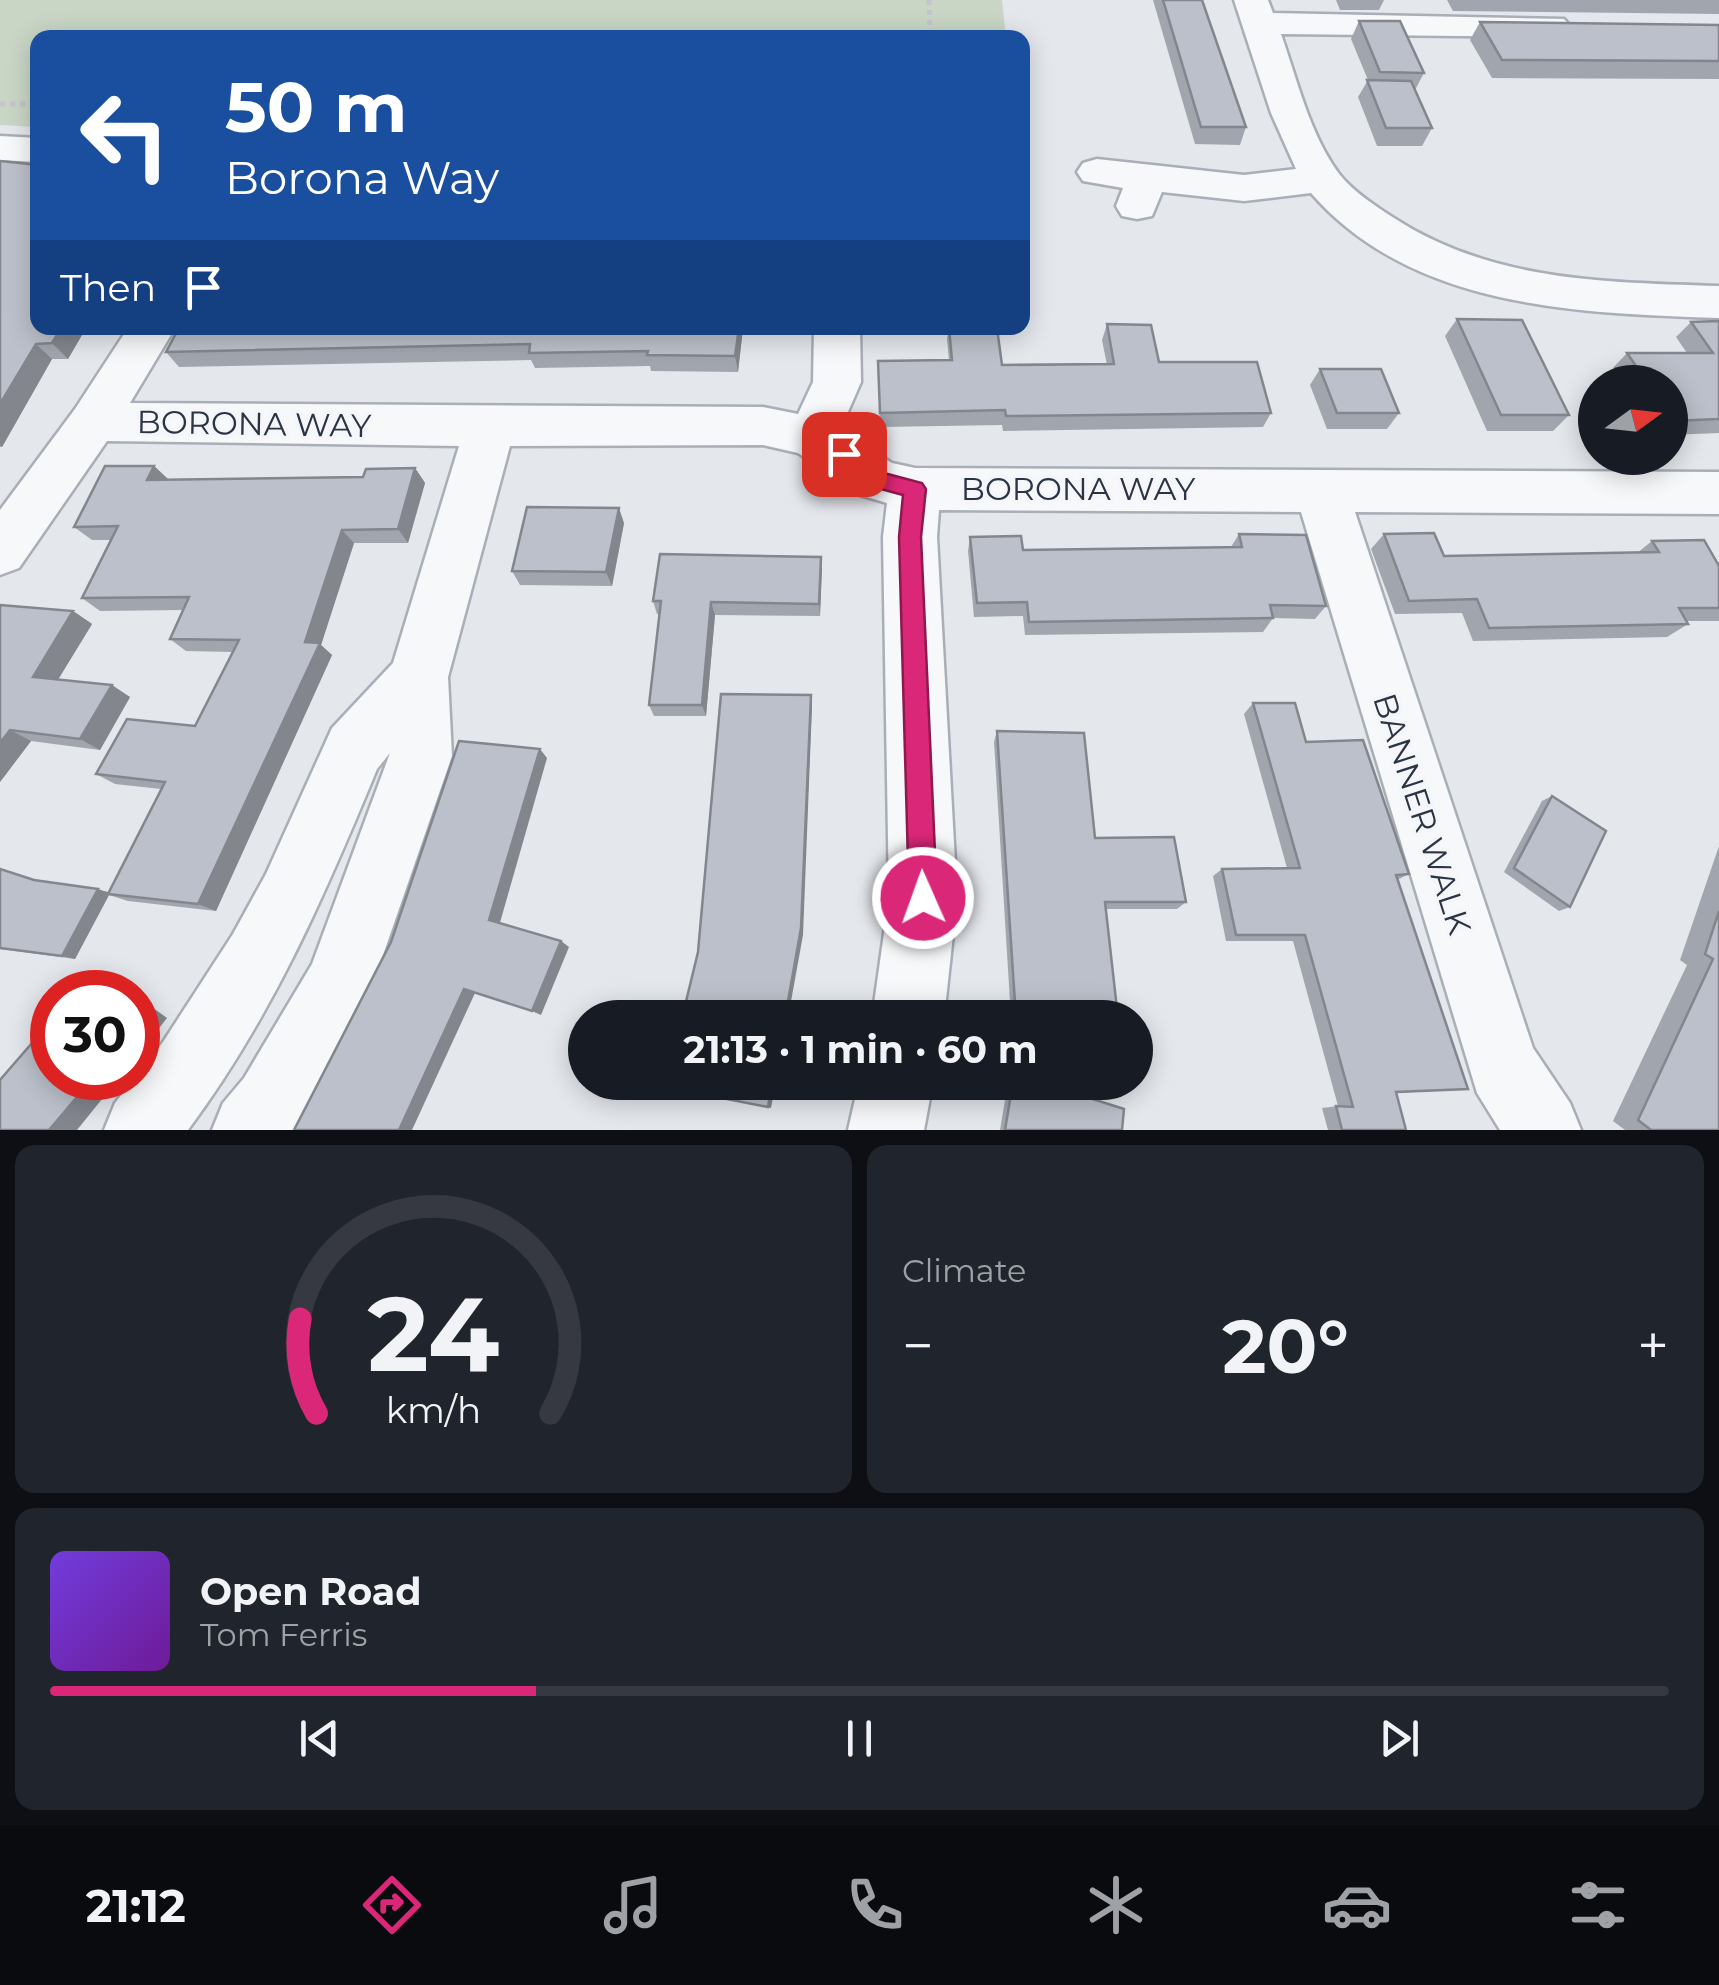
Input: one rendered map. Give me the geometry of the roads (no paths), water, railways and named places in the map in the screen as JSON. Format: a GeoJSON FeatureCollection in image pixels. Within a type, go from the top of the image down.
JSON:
{"type":"FeatureCollection","features":[{"type":"Feature","properties":{"kind":"street"},"geometry":{"type":"LineString","coordinates":[[1579,26],[1255,12],[1298,131],[1322,180],[1392,240],[1460,271],[1528,291],[1719,302]]}},
{"type":"Feature","properties":{"kind":"street"},"geometry":{"type":"LineString","coordinates":[[0,148],[30,150]]}},
{"type":"Feature","properties":{"kind":"street"},"geometry":{"type":"LineString","coordinates":[[1097,172],[1142,192],[1322,180]]}},
{"type":"Feature","properties":{"kind":"street"},"geometry":{"type":"LineString","coordinates":[[0,552],[93,422],[148,335]]}},
{"type":"Feature","properties":{"kind":"street"},"geometry":{"type":"LineString","coordinates":[[812,437],[836,382],[837,335]]}},
{"type":"Feature","properties":{"kind":"street","name":"BORONA WAY"},"geometry":{"type":"LineString","coordinates":[[93,422],[763,426],[812,437],[878,480],[915,489],[1719,493]]}},
{"type":"Feature","properties":{"kind":"street"},"geometry":{"type":"LineString","coordinates":[[250,1130],[270,1104],[339,986],[421,756],[418,677],[490,427]]}},
{"type":"Feature","properties":{"kind":"street"},"geometry":{"type":"LineString","coordinates":[[910,1000],[923,898],[910,537],[915,489]]}},
{"type":"Feature","properties":{"kind":"street","name":"BANNER WALK"},"geometry":{"type":"LineString","coordinates":[[1322,490],[1503,1067],[1542,1130]]}},
{"type":"Feature","properties":{"kind":"street"},"geometry":{"type":"LineString","coordinates":[[142,1130],[189,1068],[258,960],[290,898],[354,749],[418,677]]}},
{"type":"Feature","properties":{"kind":"street"},"geometry":{"type":"LineString","coordinates":[[886,1130],[892,1100]]}}]}
